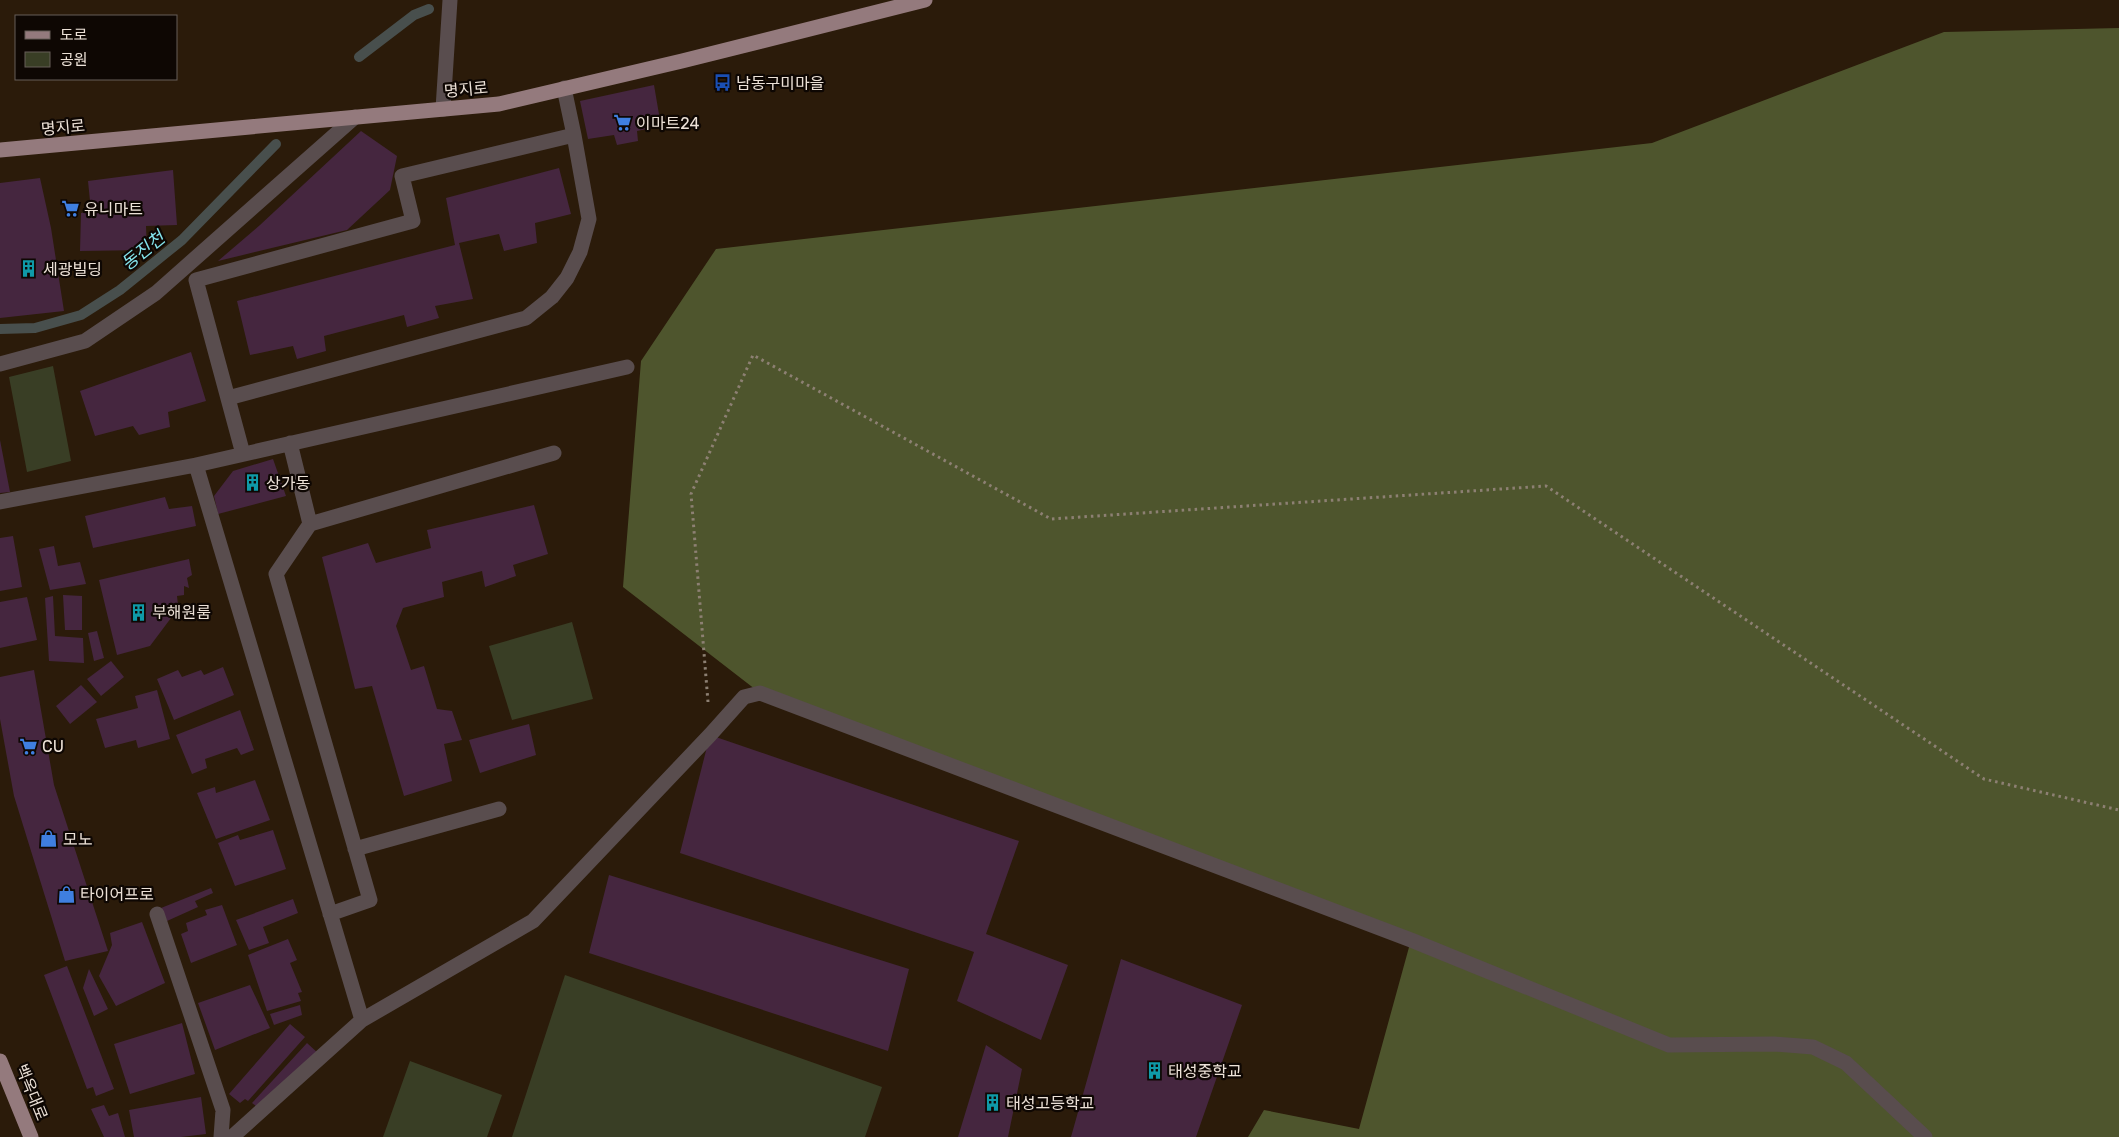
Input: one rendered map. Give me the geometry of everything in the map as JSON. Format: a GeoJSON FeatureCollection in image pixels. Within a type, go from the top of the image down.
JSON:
{"type":"FeatureCollection","features":[{"type":"Feature","properties":{"kind":"main road","name":"명지로"},"geometry":{"type":"LineString","coordinates":[[0,150],[499,104],[682,61],[924,0]]}},
{"type":"Feature","properties":{"kind":"main road","name":"백옥대로"},"geometry":{"type":"LineString","coordinates":[[0,1061],[31,1137]]}},
{"type":"Feature","properties":{"kind":"street"},"geometry":{"type":"LineString","coordinates":[[443,109],[450,0]]}},
{"type":"Feature","properties":{"kind":"street"},"geometry":{"type":"LineString","coordinates":[[228,398],[526,318],[552,297],[567,278],[580,252],[589,219],[564,88]]}},
{"type":"Feature","properties":{"kind":"street"},"geometry":{"type":"LineString","coordinates":[[0,364],[86,341],[156,293],[355,117]]}},
{"type":"Feature","properties":{"kind":"street"},"geometry":{"type":"LineString","coordinates":[[243,454],[196,280],[413,222],[402,176],[574,135]]}},
{"type":"Feature","properties":{"kind":"street"},"geometry":{"type":"LineString","coordinates":[[0,502],[196,465],[627,368]]}},
{"type":"Feature","properties":{"kind":"street"},"geometry":{"type":"LineString","coordinates":[[290,443],[310,524]]}},
{"type":"Feature","properties":{"kind":"street"},"geometry":{"type":"LineString","coordinates":[[330,914],[370,900],[276,574],[310,524],[554,453]]}},
{"type":"Feature","properties":{"kind":"street"},"geometry":{"type":"LineString","coordinates":[[196,465],[362,1020]]}},
{"type":"Feature","properties":{"kind":"street"},"geometry":{"type":"LineString","coordinates":[[232,1137],[362,1020],[533,921],[744,697],[760,694],[1411,940],[1669,1045],[1774,1044],[1813,1047],[1846,1063],[1925,1137]]}},
{"type":"Feature","properties":{"kind":"street"},"geometry":{"type":"LineString","coordinates":[[355,849],[499,809]]}},
{"type":"Feature","properties":{"kind":"street"},"geometry":{"type":"LineString","coordinates":[[156,914],[223,1110],[221,1137]]}},
{"type":"Feature","properties":{"kind":"path"},"geometry":{"type":"LineString","coordinates":[[710,735],[691,494],[753,355],[1051,519],[1546,486],[1984,779],[2119,810]]}},
{"type":"Feature","properties":{"kind":"green space"},"geometry":{"type":"Polygon","coordinates":[[[2119,28],[2119,1137],[1248,1137],[1264,1110],[1359,1129],[1411,940],[760,693],[623,587],[641,361],[716,249],[1652,143],[1944,32],[2119,28]]]}},
{"type":"Feature","properties":{"kind":"green space"},"geometry":{"type":"Polygon","coordinates":[[[53,366],[71,461],[27,472],[9,377],[53,366]]]}},
{"type":"Feature","properties":{"kind":"green space"},"geometry":{"type":"Polygon","coordinates":[[[572,622],[593,699],[512,720],[489,646],[572,622]]]}},
{"type":"Feature","properties":{"kind":"green space"},"geometry":{"type":"Polygon","coordinates":[[[565,975],[882,1087],[865,1137],[512,1137],[565,975]]]}},
{"type":"Feature","properties":{"kind":"green space"},"geometry":{"type":"Polygon","coordinates":[[[410,1061],[502,1095],[487,1137],[383,1137],[410,1061]]]}},
{"type":"Feature","properties":{"kind":"building"},"geometry":{"type":"Polygon","coordinates":[[[654,85],[661,126],[637,131],[638,141],[617,145],[614,135],[588,139],[580,101],[654,85]]]}},
{"type":"Feature","properties":{"kind":"building"},"geometry":{"type":"Polygon","coordinates":[[[361,131],[397,156],[390,190],[347,230],[218,261],[260,225],[361,131]]]}},
{"type":"Feature","properties":{"kind":"building"},"geometry":{"type":"Polygon","coordinates":[[[559,168],[571,214],[535,223],[537,243],[504,251],[499,234],[459,243],[473,299],[435,306],[439,318],[407,327],[404,315],[324,336],[326,351],[297,359],[293,346],[250,355],[237,301],[455,245],[446,198],[559,168]]]}},
{"type":"Feature","properties":{"kind":"building"},"geometry":{"type":"Polygon","coordinates":[[[173,170],[177,225],[146,226],[147,250],[80,251],[81,213],[91,211],[88,181],[173,170]]]}},
{"type":"Feature","properties":{"kind":"building","name":"세광빌딩"},"geometry":{"type":"Polygon","coordinates":[[[40,178],[51,228],[64,311],[0,318],[0,183],[40,178]]]}},
{"type":"Feature","properties":{"kind":"building"},"geometry":{"type":"Polygon","coordinates":[[[191,352],[206,401],[168,412],[170,427],[139,435],[133,426],[95,436],[80,391],[191,352]]]}},
{"type":"Feature","properties":{"kind":"building"},"geometry":{"type":"Polygon","coordinates":[[[0,440],[10,492],[0,493],[0,440]]]}},
{"type":"Feature","properties":{"kind":"building","name":"상가동"},"geometry":{"type":"Polygon","coordinates":[[[273,459],[286,496],[218,514],[214,496],[233,471],[273,459]]]}},
{"type":"Feature","properties":{"kind":"building"},"geometry":{"type":"Polygon","coordinates":[[[165,497],[169,509],[192,506],[196,526],[93,548],[85,516],[165,497]]]}},
{"type":"Feature","properties":{"kind":"building"},"geometry":{"type":"Polygon","coordinates":[[[534,505],[548,554],[513,565],[516,576],[485,587],[482,571],[442,582],[444,597],[403,608],[396,626],[411,670],[424,666],[437,709],[452,711],[462,740],[444,744],[452,781],[404,796],[372,686],[355,689],[322,557],[368,543],[376,563],[431,548],[427,530],[534,505]]]}},
{"type":"Feature","properties":{"kind":"building"},"geometry":{"type":"Polygon","coordinates":[[[13,536],[22,587],[0,591],[0,538],[13,536]]]}},
{"type":"Feature","properties":{"kind":"building"},"geometry":{"type":"Polygon","coordinates":[[[54,546],[58,566],[80,562],[86,584],[50,590],[39,549],[54,546]]]}},
{"type":"Feature","properties":{"kind":"building","name":"부해원룸"},"geometry":{"type":"Polygon","coordinates":[[[189,559],[192,575],[187,578],[189,588],[184,586],[184,595],[177,596],[178,605],[166,606],[171,618],[150,646],[117,655],[99,580],[189,559]]]}},
{"type":"Feature","properties":{"kind":"building"},"geometry":{"type":"Polygon","coordinates":[[[63,595],[82,596],[82,630],[65,630],[63,595]]]}},
{"type":"Feature","properties":{"kind":"building"},"geometry":{"type":"Polygon","coordinates":[[[53,596],[55,636],[83,638],[84,663],[49,661],[45,598],[53,596]]]}},
{"type":"Feature","properties":{"kind":"building"},"geometry":{"type":"Polygon","coordinates":[[[27,597],[37,640],[0,648],[0,602],[27,597]]]}},
{"type":"Feature","properties":{"kind":"building"},"geometry":{"type":"Polygon","coordinates":[[[97,631],[104,658],[94,661],[88,633],[97,631]]]}},
{"type":"Feature","properties":{"kind":"building"},"geometry":{"type":"Polygon","coordinates":[[[111,661],[124,677],[101,696],[87,679],[111,661]]]}},
{"type":"Feature","properties":{"kind":"building"},"geometry":{"type":"Polygon","coordinates":[[[223,667],[234,695],[174,720],[157,679],[178,670],[182,677],[201,670],[204,675],[223,667]]]}},
{"type":"Feature","properties":{"kind":"building"},"geometry":{"type":"Polygon","coordinates":[[[34,670],[54,785],[108,951],[65,961],[14,796],[0,719],[0,677],[34,670]]]}},
{"type":"Feature","properties":{"kind":"building"},"geometry":{"type":"Polygon","coordinates":[[[81,685],[97,702],[70,724],[56,706],[81,685]]]}},
{"type":"Feature","properties":{"kind":"building"},"geometry":{"type":"Polygon","coordinates":[[[157,690],[170,739],[138,748],[136,740],[105,748],[96,719],[138,708],[135,696],[157,690]]]}},
{"type":"Feature","properties":{"kind":"building"},"geometry":{"type":"Polygon","coordinates":[[[240,710],[254,750],[241,755],[237,748],[205,759],[207,768],[192,774],[176,735],[240,710]]]}},
{"type":"Feature","properties":{"kind":"building"},"geometry":{"type":"Polygon","coordinates":[[[529,724],[536,755],[480,773],[469,740],[529,724]]]}},
{"type":"Feature","properties":{"kind":"building"},"geometry":{"type":"Polygon","coordinates":[[[710,735],[1019,841],[986,934],[1068,965],[1041,1040],[957,1001],[974,952],[680,853],[710,735]]]}},
{"type":"Feature","properties":{"kind":"building"},"geometry":{"type":"Polygon","coordinates":[[[255,780],[270,820],[216,839],[197,793],[215,787],[216,793],[255,780]]]}},
{"type":"Feature","properties":{"kind":"building"},"geometry":{"type":"Polygon","coordinates":[[[273,830],[286,869],[235,886],[218,843],[238,835],[240,840],[273,830]]]}},
{"type":"Feature","properties":{"kind":"building"},"geometry":{"type":"Polygon","coordinates":[[[609,875],[909,969],[888,1051],[589,953],[609,875]]]}},
{"type":"Feature","properties":{"kind":"building"},"geometry":{"type":"Polygon","coordinates":[[[211,888],[213,893],[195,901],[198,907],[167,921],[161,908],[211,888]]]}},
{"type":"Feature","properties":{"kind":"building"},"geometry":{"type":"Polygon","coordinates":[[[293,899],[298,913],[263,927],[269,943],[249,950],[236,920],[293,899]]]}},
{"type":"Feature","properties":{"kind":"building"},"geometry":{"type":"Polygon","coordinates":[[[222,905],[237,945],[191,963],[181,934],[188,931],[186,923],[207,915],[205,910],[222,905]]]}},
{"type":"Feature","properties":{"kind":"building"},"geometry":{"type":"Polygon","coordinates":[[[142,922],[165,983],[116,1006],[99,976],[112,945],[110,933],[142,922]]]}},
{"type":"Feature","properties":{"kind":"building"},"geometry":{"type":"Polygon","coordinates":[[[288,939],[297,960],[290,963],[302,992],[298,993],[301,1001],[267,1011],[248,955],[288,939]]]}},
{"type":"Feature","properties":{"kind":"building","name":"태성중학교"},"geometry":{"type":"Polygon","coordinates":[[[1121,959],[1242,1005],[1196,1137],[1071,1137],[1121,959]]]}},
{"type":"Feature","properties":{"kind":"building"},"geometry":{"type":"Polygon","coordinates":[[[67,966],[114,1089],[96,1096],[93,1087],[87,1089],[44,975],[67,966]]]}},
{"type":"Feature","properties":{"kind":"building"},"geometry":{"type":"Polygon","coordinates":[[[89,969],[108,1009],[94,1016],[83,988],[89,969]]]}},
{"type":"Feature","properties":{"kind":"building"},"geometry":{"type":"Polygon","coordinates":[[[250,985],[270,1028],[215,1050],[198,1003],[250,985]]]}},
{"type":"Feature","properties":{"kind":"building"},"geometry":{"type":"Polygon","coordinates":[[[300,1005],[302,1015],[274,1025],[270,1014],[300,1005]]]}},
{"type":"Feature","properties":{"kind":"building"},"geometry":{"type":"Polygon","coordinates":[[[182,1023],[195,1074],[130,1094],[114,1044],[182,1023]]]}},
{"type":"Feature","properties":{"kind":"building"},"geometry":{"type":"Polygon","coordinates":[[[290,1024],[305,1037],[248,1101],[245,1099],[240,1103],[229,1094],[290,1024]]]}},
{"type":"Feature","properties":{"kind":"building"},"geometry":{"type":"Polygon","coordinates":[[[307,1043],[319,1054],[261,1110],[252,1103],[307,1043]]]}},
{"type":"Feature","properties":{"kind":"building","name":"태성고등학교"},"geometry":{"type":"Polygon","coordinates":[[[986,1045],[1022,1069],[1008,1137],[958,1137],[986,1045]]]}},
{"type":"Feature","properties":{"kind":"building"},"geometry":{"type":"Polygon","coordinates":[[[201,1097],[206,1134],[181,1137],[134,1137],[129,1110],[201,1097]]]}},
{"type":"Feature","properties":{"kind":"building"},"geometry":{"type":"Polygon","coordinates":[[[104,1105],[109,1116],[118,1113],[125,1137],[104,1137],[91,1109],[104,1105]]]}},
{"type":"Feature","properties":{"kind":"waterway","name":"동진천"},"geometry":{"type":"LineString","coordinates":[[359,57],[414,15],[429,9]]}},
{"type":"Feature","properties":{"kind":"waterway","name":"동진천"},"geometry":{"type":"LineString","coordinates":[[0,329],[35,328],[81,315],[120,290],[182,240],[276,144]]}},
{"type":"Feature","properties":{"kind":"place","name":"남동구미마을"},"geometry":{"type":"Point","coordinates":[722,83]}},
{"type":"Feature","properties":{"kind":"place","name":"이마트24"},"geometry":{"type":"Point","coordinates":[622,123]}},
{"type":"Feature","properties":{"kind":"place","name":"유니마트"},"geometry":{"type":"Point","coordinates":[70,209]}},
{"type":"Feature","properties":{"kind":"place","name":"세광빌딩"},"geometry":{"type":"Point","coordinates":[29,269]}},
{"type":"Feature","properties":{"kind":"place","name":"상가동"},"geometry":{"type":"Point","coordinates":[252,483]}},
{"type":"Feature","properties":{"kind":"place","name":"부해원룸"},"geometry":{"type":"Point","coordinates":[138,612]}},
{"type":"Feature","properties":{"kind":"place","name":"CU"},"geometry":{"type":"Point","coordinates":[28,746]}},
{"type":"Feature","properties":{"kind":"place","name":"모노"},"geometry":{"type":"Point","coordinates":[49,839]}},
{"type":"Feature","properties":{"kind":"place","name":"타이어프로"},"geometry":{"type":"Point","coordinates":[66,894]}},
{"type":"Feature","properties":{"kind":"place","name":"태성중학교"},"geometry":{"type":"Point","coordinates":[1154,1071]}},
{"type":"Feature","properties":{"kind":"place","name":"태성고등학교"},"geometry":{"type":"Point","coordinates":[992,1103]}}]}
